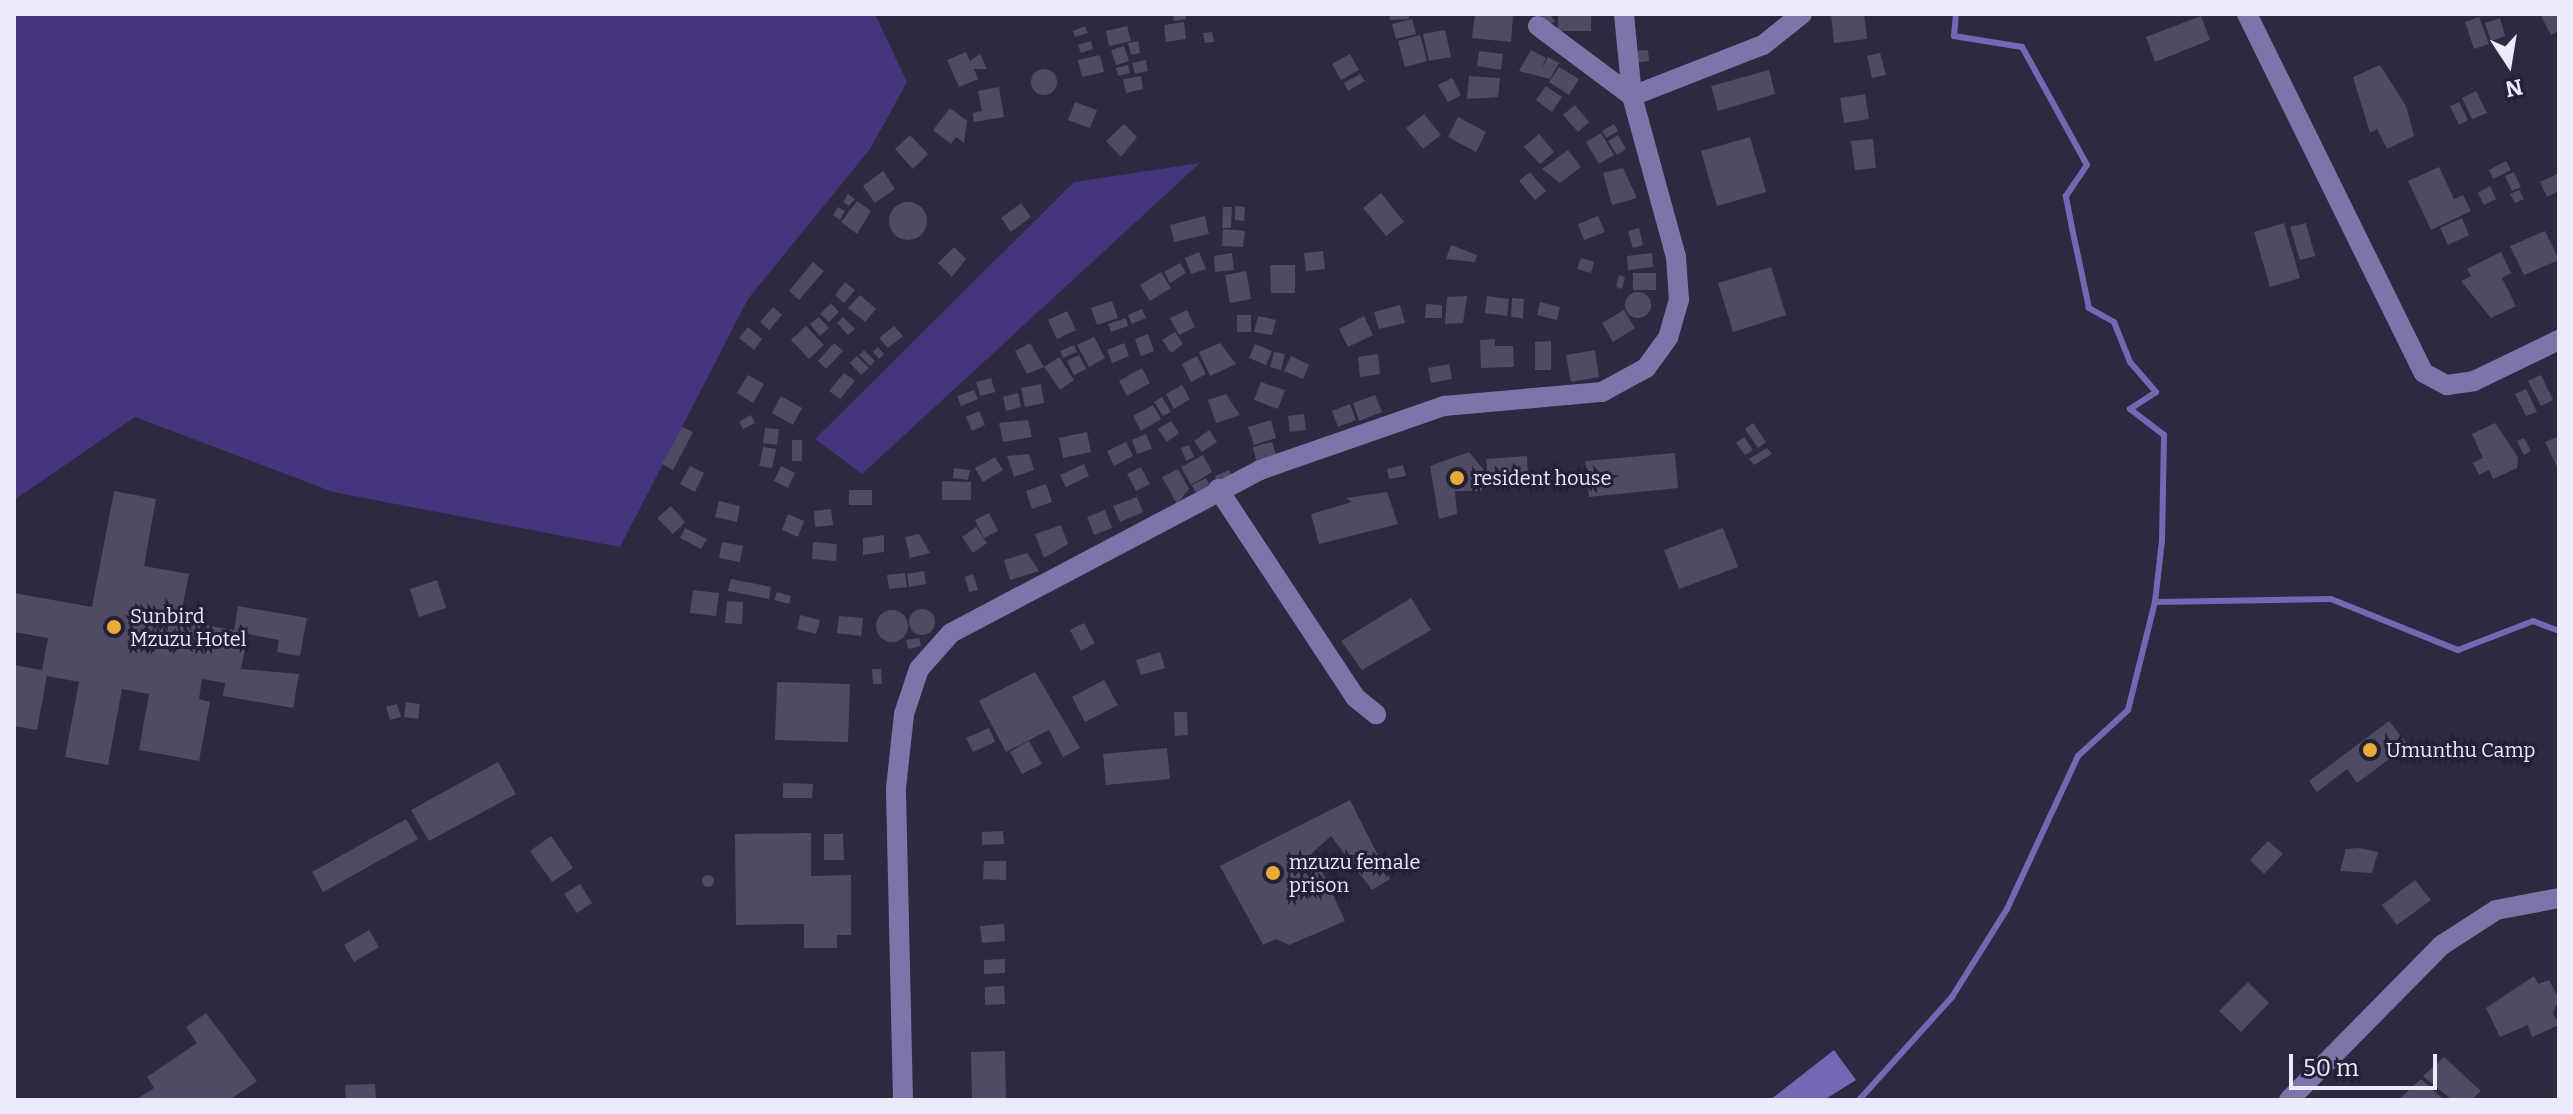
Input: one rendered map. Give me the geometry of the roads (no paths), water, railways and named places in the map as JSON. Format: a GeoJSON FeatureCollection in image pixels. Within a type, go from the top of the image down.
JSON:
{"type":"FeatureCollection","features":[{"type":"Feature","properties":{"kind":"street"},"geometry":{"type":"LineString","coordinates":[[903,1100],[896,788],[904,714],[919,669],[951,633],[1218,489],[1444,406],[1602,392],[1646,368],[1668,338],[1679,300],[1669,214],[1632,96],[1624,14]]}},
{"type":"Feature","properties":{"kind":"street"},"geometry":{"type":"LineString","coordinates":[[1632,96],[1763,45],[1802,14]]}},
{"type":"Feature","properties":{"kind":"street"},"geometry":{"type":"LineString","coordinates":[[2247,14],[2424,373],[2447,385],[2474,381],[2559,340]]}},
{"type":"Feature","properties":{"kind":"street"},"geometry":{"type":"LineString","coordinates":[[1538,26],[1632,96]]}},
{"type":"Feature","properties":{"kind":"street"},"geometry":{"type":"LineString","coordinates":[[1218,489],[1356,698],[1376,714]]}},
{"type":"Feature","properties":{"kind":"street"},"geometry":{"type":"LineString","coordinates":[[2289,1100],[2442,945],[2496,910],[2559,898]]}},
{"type":"Feature","properties":{"kind":"waterway"},"geometry":{"type":"LineString","coordinates":[[1859,1100],[1952,997],[2007,909],[2078,756],[2128,710],[2155,602],[2162,541],[2164,435],[2130,409],[2156,392],[2130,362],[2114,322],[2089,308],[2072,228],[2066,196],[2087,165],[2022,47],[1954,36],[1956,14]]}},
{"type":"Feature","properties":{"kind":"waterway"},"geometry":{"type":"LineString","coordinates":[[2155,602],[2331,599],[2458,650],[2533,621],[2559,631]]}},
{"type":"Feature","properties":{"kind":"place","name":"resident house"},"geometry":{"type":"Point","coordinates":[1457,478]}},
{"type":"Feature","properties":{"kind":"place","name":"Sunbird Mzuzu Hotel"},"geometry":{"type":"Point","coordinates":[114,627]}},
{"type":"Feature","properties":{"kind":"place","name":"Umunthu Camp"},"geometry":{"type":"Point","coordinates":[2370,750]}},
{"type":"Feature","properties":{"kind":"place","name":"mzuzu female prison"},"geometry":{"type":"Point","coordinates":[1273,873]}}]}
